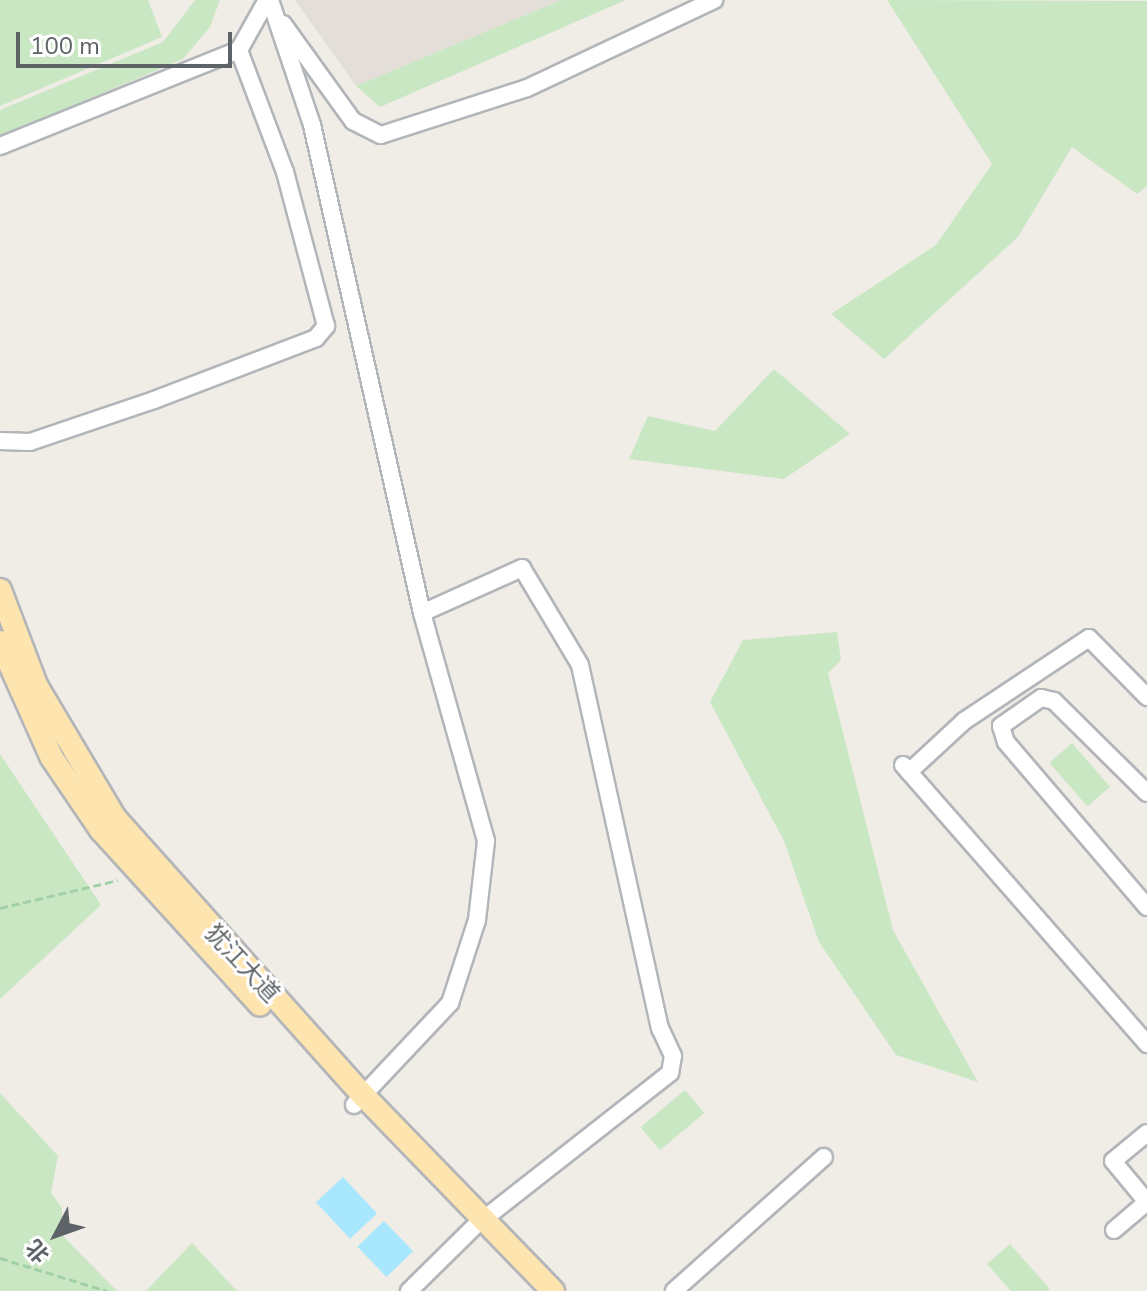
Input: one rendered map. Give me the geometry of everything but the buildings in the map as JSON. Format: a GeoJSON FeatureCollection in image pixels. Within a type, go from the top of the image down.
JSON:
{"type":"FeatureCollection","features":[{"type":"Feature","properties":{"kind":"main road","name":"犹江大道"},"geometry":{"type":"LineString","coordinates":[[0,590],[36,685],[115,818],[358,1100]]}},
{"type":"Feature","properties":{"kind":"main road","name":"犹江大道"},"geometry":{"type":"LineString","coordinates":[[0,642],[52,758],[101,830],[358,1100],[479,1222],[553,1291]]}},
{"type":"Feature","properties":{"kind":"main road","name":"犹江大道"},"geometry":{"type":"LineString","coordinates":[[479,1222],[533,1291]]}},
{"type":"Feature","properties":{"kind":"street"},"geometry":{"type":"LineString","coordinates":[[269,0],[312,125],[422,613],[486,841],[486,868],[450,1003],[358,1100]]}},
{"type":"Feature","properties":{"kind":"street"},"geometry":{"type":"LineString","coordinates":[[0,146],[239,50],[269,0]]}},
{"type":"Feature","properties":{"kind":"street"},"geometry":{"type":"LineString","coordinates":[[276,17],[319,64],[353,121],[381,135],[527,88],[714,0]]}},
{"type":"Feature","properties":{"kind":"street"},"geometry":{"type":"LineString","coordinates":[[0,441],[30,442],[154,400],[316,338],[326,326],[285,172],[239,50]]}},
{"type":"Feature","properties":{"kind":"street"},"geometry":{"type":"LineString","coordinates":[[409,1291],[479,1222],[670,1073],[673,1056],[660,1028],[580,665],[522,568],[422,613]]}},
{"type":"Feature","properties":{"kind":"street"},"geometry":{"type":"LineString","coordinates":[[1147,697],[1089,638],[964,721],[906,768],[1147,1044]]}},
{"type":"Feature","properties":{"kind":"street"},"geometry":{"type":"LineString","coordinates":[[1147,793],[1054,701],[1041,698],[1001,726],[1006,742],[1147,907]]}},
{"type":"Feature","properties":{"kind":"street"},"geometry":{"type":"LineString","coordinates":[[1114,1230],[1147,1202],[1113,1161],[1147,1133]]}},
{"type":"Feature","properties":{"kind":"street"},"geometry":{"type":"LineString","coordinates":[[674,1291],[824,1157]]}},
{"type":"Feature","properties":{"kind":"path"},"geometry":{"type":"LineString","coordinates":[[0,908],[118,880]]}},
{"type":"Feature","properties":{"kind":"path"},"geometry":{"type":"LineString","coordinates":[[0,1258],[107,1291]]}},
{"type":"Feature","properties":{"kind":"shaded area"},"geometry":{"type":"Polygon","coordinates":[[[295,0],[561,0],[356,86],[295,0]]]}},
{"type":"Feature","properties":{"kind":"green space"},"geometry":{"type":"Polygon","coordinates":[[[0,0],[148,0],[162,37],[0,106],[0,0]]]}},
{"type":"Feature","properties":{"kind":"green space"},"geometry":{"type":"Polygon","coordinates":[[[195,0],[220,0],[210,27],[183,59],[0,137],[0,110],[163,42],[195,0]]]}},
{"type":"Feature","properties":{"kind":"green space"},"geometry":{"type":"Polygon","coordinates":[[[561,0],[626,0],[380,107],[356,86],[561,0]]]}},
{"type":"Feature","properties":{"kind":"green space"},"geometry":{"type":"Polygon","coordinates":[[[887,0],[1147,1],[1147,186],[1137,194],[1072,147],[1018,237],[884,359],[831,314],[936,245],[992,164],[887,0]]]}},
{"type":"Feature","properties":{"kind":"green space"},"geometry":{"type":"Polygon","coordinates":[[[774,369],[850,434],[784,479],[629,459],[648,416],[715,431],[774,369]]]}},
{"type":"Feature","properties":{"kind":"green space"},"geometry":{"type":"Polygon","coordinates":[[[837,632],[841,660],[828,673],[893,930],[978,1082],[896,1055],[819,942],[784,841],[710,702],[743,640],[837,632]]]}},
{"type":"Feature","properties":{"kind":"green space"},"geometry":{"type":"Polygon","coordinates":[[[1072,743],[1110,787],[1087,806],[1049,763],[1072,743]]]}},
{"type":"Feature","properties":{"kind":"green space"},"geometry":{"type":"Polygon","coordinates":[[[0,754],[101,905],[0,999],[0,754]]]}},
{"type":"Feature","properties":{"kind":"green space"},"geometry":{"type":"Polygon","coordinates":[[[685,1090],[704,1113],[660,1150],[641,1127],[685,1090]]]}},
{"type":"Feature","properties":{"kind":"green space"},"geometry":{"type":"Polygon","coordinates":[[[0,1093],[58,1156],[51,1193],[62,1208],[62,1235],[117,1291],[0,1291],[0,1093]]]}},
{"type":"Feature","properties":{"kind":"green space"},"geometry":{"type":"Polygon","coordinates":[[[192,1243],[237,1291],[146,1291],[192,1243]]]}},
{"type":"Feature","properties":{"kind":"green space"},"geometry":{"type":"Polygon","coordinates":[[[1010,1244],[1050,1289],[1048,1291],[1011,1291],[987,1264],[1010,1244]]]}},
{"type":"Feature","properties":{"kind":"water"},"geometry":{"type":"Polygon","coordinates":[[[343,1177],[377,1214],[350,1239],[316,1202],[343,1177]]]}},
{"type":"Feature","properties":{"kind":"water"},"geometry":{"type":"Polygon","coordinates":[[[384,1221],[413,1251],[387,1277],[357,1247],[384,1221]]]}}]}
